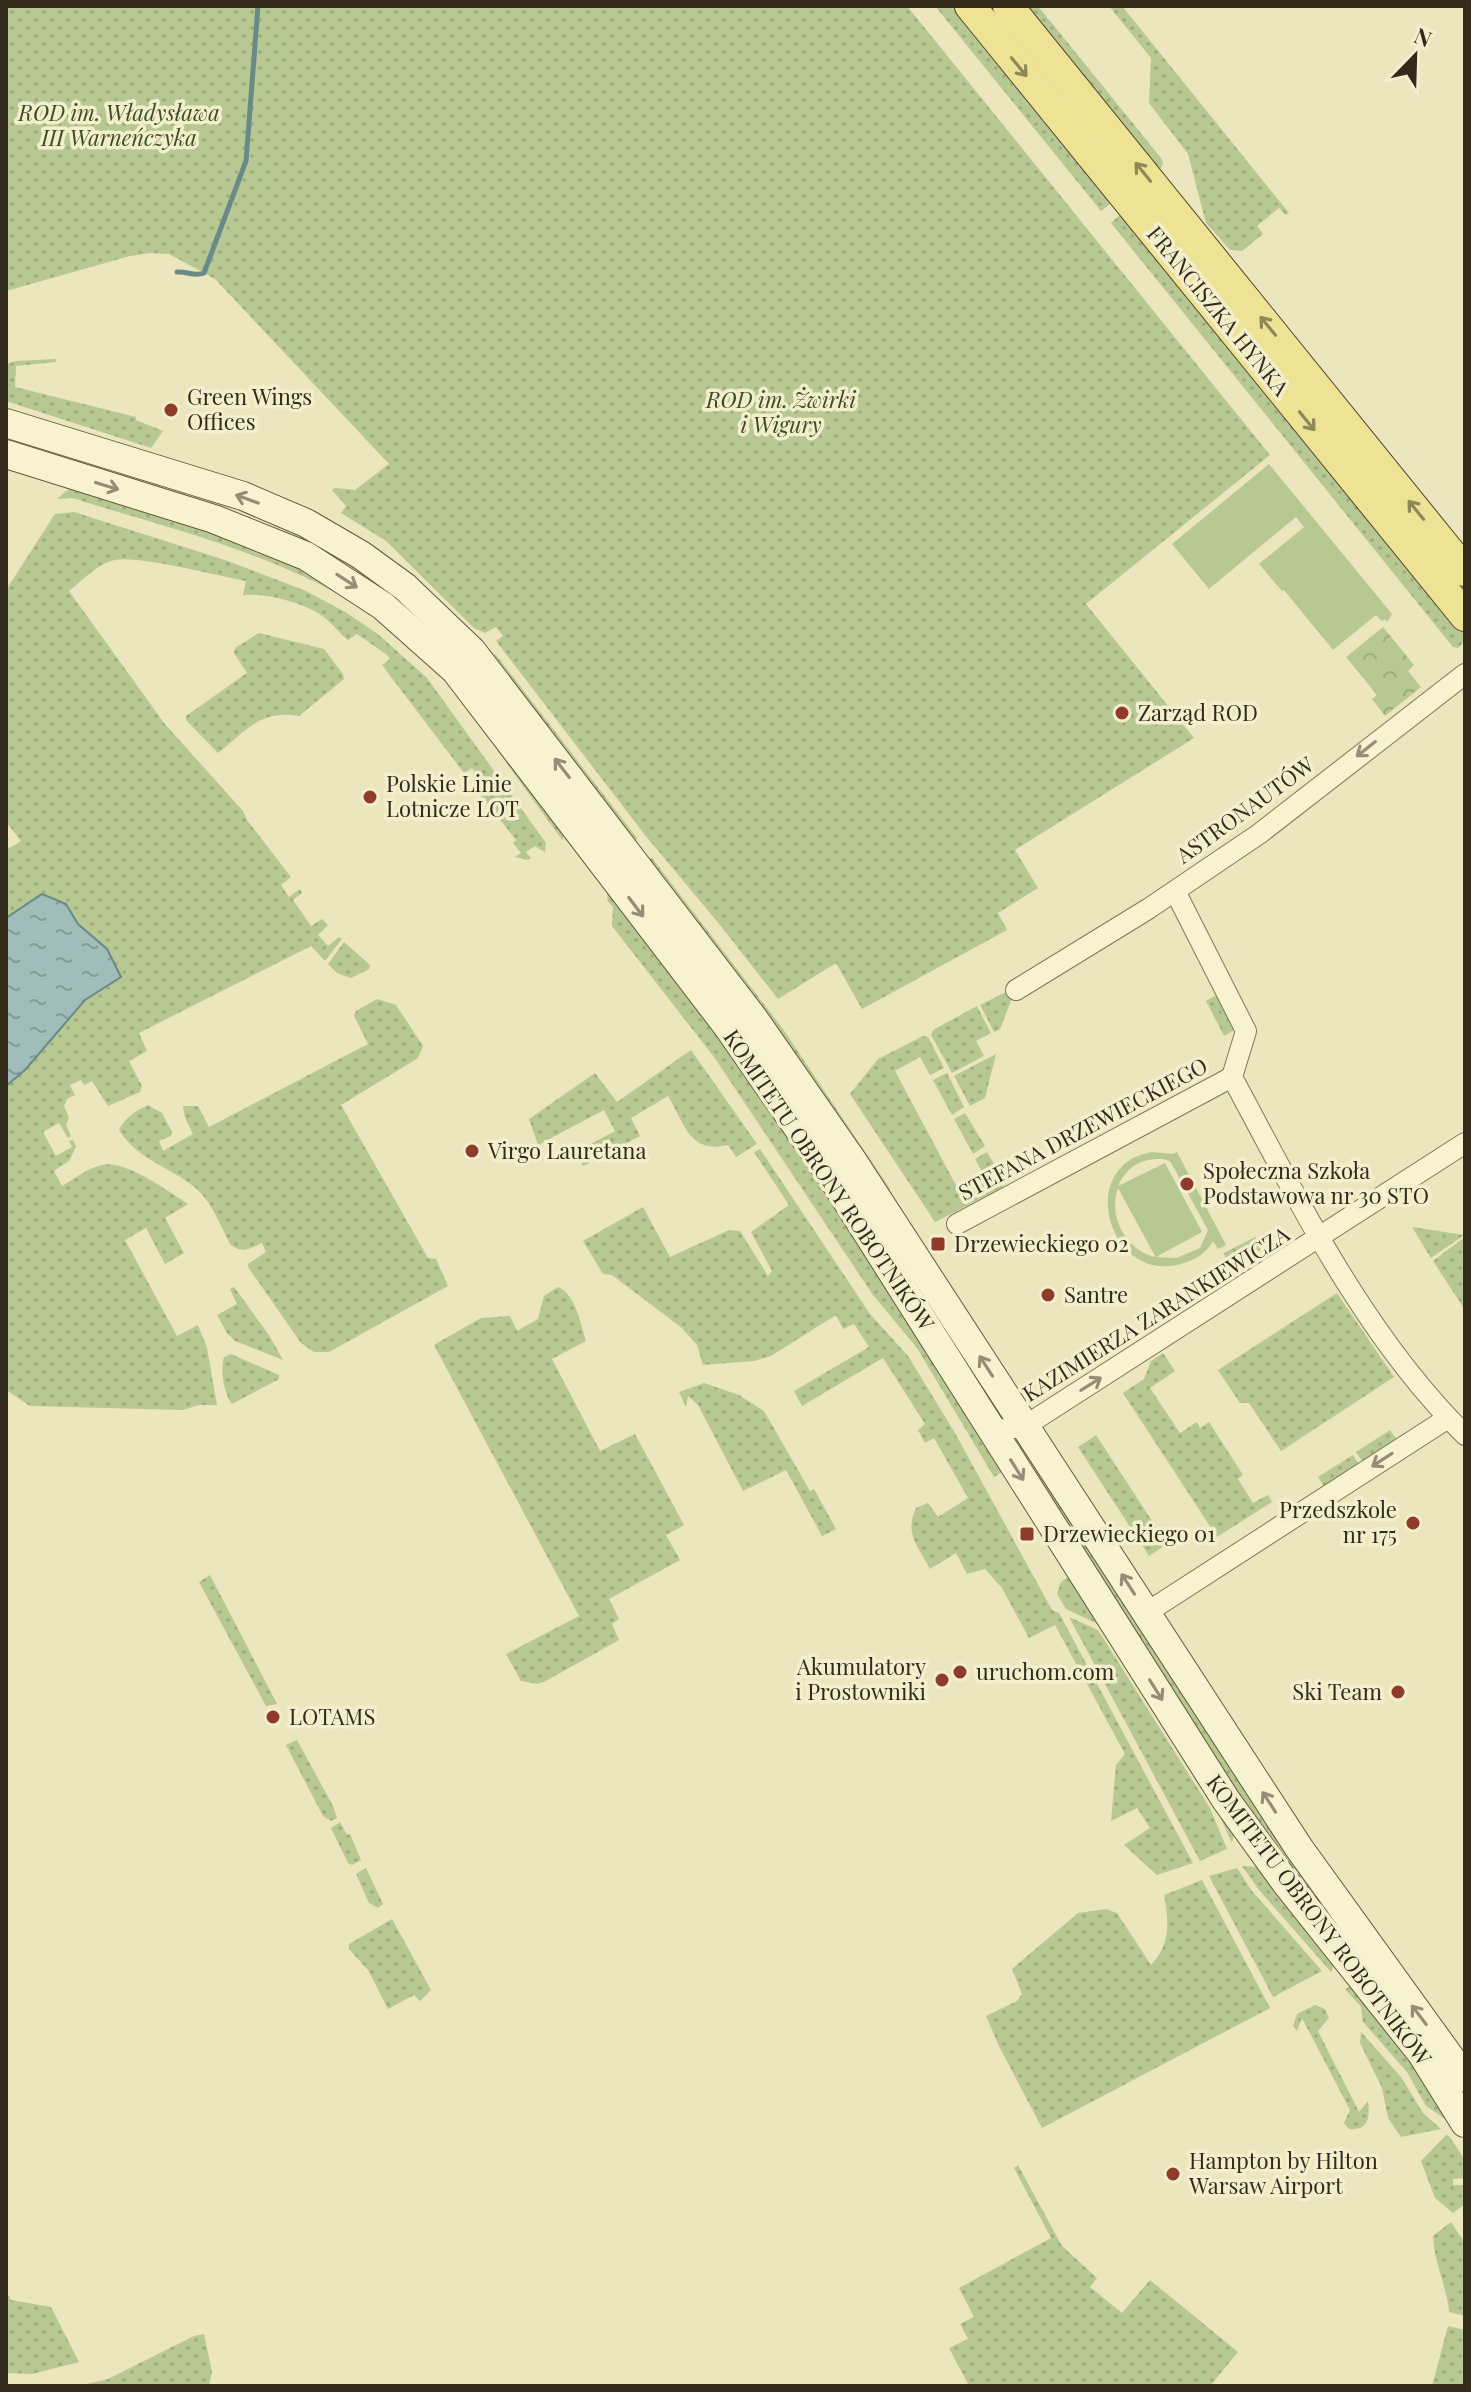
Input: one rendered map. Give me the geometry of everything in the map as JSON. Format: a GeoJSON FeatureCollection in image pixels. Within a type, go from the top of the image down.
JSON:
{"type":"FeatureCollection","features":[{"type":"Feature","properties":{"kind":"main road","name":"FRANCISZKA HYNKA"},"geometry":{"type":"LineString","coordinates":[[970,6],[1465,616]]}},
{"type":"Feature","properties":{"kind":"main road","name":"FRANCISZKA HYNKA"},"geometry":{"type":"LineString","coordinates":[[1008,6],[1465,571]]}},
{"type":"Feature","properties":{"kind":"street","name":"KOMITETU OBRONY ROBOTNIKÓW"},"geometry":{"type":"LineString","coordinates":[[6,423],[243,496],[293,517],[361,555],[405,587],[472,651],[754,1019],[852,1160],[1299,1848],[1465,2078]]}},
{"type":"Feature","properties":{"kind":"street","name":"KOMITETU OBRONY ROBOTNIKÓW"},"geometry":{"type":"LineString","coordinates":[[6,454],[214,519],[306,556],[383,606],[444,659],[480,699],[728,1027],[830,1174],[1226,1800],[1286,1883],[1422,2054],[1465,2123]]}},
{"type":"Feature","properties":{"kind":"street","name":"ASTRONAUTÓW"},"geometry":{"type":"LineString","coordinates":[[1232,1077],[1246,1031],[1175,891],[1259,834],[1465,674]]}},
{"type":"Feature","properties":{"kind":"street"},"geometry":{"type":"LineString","coordinates":[[1016,990],[1061,965],[1175,891]]}},
{"type":"Feature","properties":{"kind":"street"},"geometry":{"type":"LineString","coordinates":[[1232,1077],[1320,1238],[1379,1331],[1465,1435]]}},
{"type":"Feature","properties":{"kind":"street","name":"STEFANA DRZEWIECKIEGO"},"geometry":{"type":"LineString","coordinates":[[957,1224],[1232,1077]]}},
{"type":"Feature","properties":{"kind":"street","name":"KAZIMIERZA ZARANKIEWICZA"},"geometry":{"type":"LineString","coordinates":[[989,1426],[1004,1430],[1025,1426],[1465,1143]]}},
{"type":"Feature","properties":{"kind":"street"},"geometry":{"type":"LineString","coordinates":[[1146,1613],[1448,1418]]}},
{"type":"Feature","properties":{"kind":"green space","name":"ROD im. Żwirki i Wigury"},"geometry":{"type":"Polygon","coordinates":[[[6,6],[907,6],[1270,455],[1086,604],[1194,738],[1015,850],[1038,888],[998,913],[1007,930],[862,1009],[836,963],[778,999],[645,835],[496,641],[503,636],[496,627],[485,633],[474,628],[386,541],[341,513],[346,506],[332,490],[355,490],[389,464],[215,279],[169,254],[150,253],[6,291],[6,6]]]}},
{"type":"Feature","properties":{"kind":"green space"},"geometry":{"type":"Polygon","coordinates":[[[935,6],[956,6],[1114,201],[1101,211],[935,6]]]}},
{"type":"Feature","properties":{"kind":"green space"},"geometry":{"type":"Polygon","coordinates":[[[1023,6],[1038,6],[1161,158],[1161,168],[1154,169],[1023,6]]]}},
{"type":"Feature","properties":{"kind":"green space"},"geometry":{"type":"Polygon","coordinates":[[[1109,6],[1122,6],[1289,213],[1286,215],[1279,208],[1257,226],[1263,234],[1242,251],[1230,250],[1206,223],[1188,154],[1149,103],[1151,58],[1109,6]]]}},
{"type":"Feature","properties":{"kind":"green space"},"geometry":{"type":"Polygon","coordinates":[[[1123,212],[1465,635],[1465,641],[1458,648],[1453,647],[1111,223],[1123,212]]]}},
{"type":"Feature","properties":{"kind":"green space"},"geometry":{"type":"Polygon","coordinates":[[[56,359],[56,362],[16,366],[15,387],[136,417],[136,420],[163,431],[151,448],[6,401],[6,364],[56,359]]]}},
{"type":"Feature","properties":{"kind":"green space"},"geometry":{"type":"Polygon","coordinates":[[[1269,464],[1392,614],[1387,622],[1376,615],[1333,650],[1259,564],[1304,527],[1296,517],[1209,589],[1172,544],[1269,464]]]}},
{"type":"Feature","properties":{"kind":"green space"},"geometry":{"type":"Polygon","coordinates":[[[77,487],[279,555],[325,578],[367,606],[404,636],[437,669],[399,634],[357,605],[313,581],[218,543],[72,498],[57,499],[77,487]]]}},
{"type":"Feature","properties":{"kind":"green space"},"geometry":{"type":"Polygon","coordinates":[[[74,512],[225,560],[306,591],[379,635],[427,678],[546,843],[545,852],[535,846],[526,852],[531,858],[528,860],[515,857],[521,853],[513,843],[516,840],[480,794],[487,788],[472,768],[464,773],[382,665],[390,659],[387,655],[357,634],[348,640],[328,620],[286,600],[243,595],[246,581],[142,560],[109,562],[96,568],[69,591],[164,723],[243,811],[291,877],[281,885],[289,897],[300,889],[302,893],[293,900],[311,926],[322,919],[328,925],[318,935],[328,946],[339,937],[342,939],[325,961],[311,946],[139,1033],[147,1051],[129,1061],[142,1086],[140,1092],[108,1106],[92,1081],[84,1085],[81,1080],[70,1085],[75,1095],[67,1099],[64,1106],[71,1136],[68,1138],[59,1123],[43,1132],[56,1156],[72,1147],[69,1141],[73,1140],[76,1146],[70,1160],[54,1171],[62,1186],[92,1169],[112,1164],[146,1178],[188,1204],[165,1218],[184,1253],[165,1264],[146,1228],[125,1240],[177,1336],[198,1325],[207,1348],[217,1405],[199,1405],[183,1410],[30,1406],[6,1390],[6,850],[21,841],[6,822],[6,590],[55,514],[74,512]]]}},
{"type":"Feature","properties":{"kind":"green space"},"geometry":{"type":"Polygon","coordinates":[[[1383,627],[1414,665],[1408,671],[1421,687],[1385,716],[1372,699],[1377,695],[1346,657],[1383,627]]]}},
{"type":"Feature","properties":{"kind":"green space"},"geometry":{"type":"Polygon","coordinates":[[[259,633],[324,649],[344,679],[299,716],[264,719],[218,753],[186,720],[186,716],[247,673],[234,653],[235,648],[259,633]]]}},
{"type":"Feature","properties":{"kind":"green space"},"geometry":{"type":"Polygon","coordinates":[[[488,651],[497,656],[637,838],[635,843],[488,651]]]}},
{"type":"Feature","properties":{"kind":"green space"},"geometry":{"type":"Polygon","coordinates":[[[437,669],[471,706],[562,825],[563,841],[437,669]]]}},
{"type":"Feature","properties":{"kind":"green space"},"geometry":{"type":"Polygon","coordinates":[[[643,858],[652,858],[783,1029],[890,1189],[889,1195],[643,858]]]}},
{"type":"Feature","properties":{"kind":"green space"},"geometry":{"type":"Polygon","coordinates":[[[608,888],[754,1079],[1005,1470],[994,1477],[917,1348],[873,1295],[714,1057],[612,926],[613,907],[607,900],[608,888]]]}},
{"type":"Feature","properties":{"kind":"green space"},"geometry":{"type":"Polygon","coordinates":[[[344,942],[370,965],[369,969],[351,978],[337,973],[328,964],[344,942]]]}},
{"type":"Feature","properties":{"kind":"green space"},"geometry":{"type":"Polygon","coordinates":[[[1008,991],[1012,998],[1000,1029],[994,1032],[980,1005],[1008,991]]]}},
{"type":"Feature","properties":{"kind":"green space"},"geometry":{"type":"Polygon","coordinates":[[[1216,995],[1234,1030],[1224,1036],[1206,1001],[1216,995]]]}},
{"type":"Feature","properties":{"kind":"green space"},"geometry":{"type":"Polygon","coordinates":[[[377,999],[396,1005],[423,1046],[418,1058],[341,1105],[428,1258],[436,1259],[448,1286],[329,1352],[314,1352],[301,1343],[248,1267],[266,1252],[262,1243],[242,1250],[230,1244],[212,1208],[198,1190],[145,1157],[119,1130],[128,1118],[148,1105],[162,1113],[172,1132],[171,1136],[159,1141],[163,1151],[193,1134],[183,1106],[198,1106],[209,1127],[368,1044],[354,1016],[356,1011],[377,999]]]}},
{"type":"Feature","properties":{"kind":"green space"},"geometry":{"type":"Polygon","coordinates":[[[977,1006],[991,1033],[976,1041],[984,1056],[952,1073],[931,1035],[933,1030],[977,1006]]]}},
{"type":"Feature","properties":{"kind":"green space"},"geometry":{"type":"Polygon","coordinates":[[[923,1036],[928,1037],[944,1068],[930,1075],[920,1057],[895,1071],[959,1191],[985,1177],[975,1159],[987,1152],[1002,1177],[1003,1187],[935,1222],[850,1094],[878,1059],[923,1036]]]}},
{"type":"Feature","properties":{"kind":"green space"},"geometry":{"type":"Polygon","coordinates":[[[691,1050],[757,1144],[736,1157],[728,1145],[715,1147],[696,1141],[668,1096],[631,1118],[640,1136],[583,1166],[576,1152],[615,1131],[604,1110],[538,1145],[529,1119],[595,1073],[617,1102],[691,1050]]]}},
{"type":"Feature","properties":{"kind":"green space"},"geometry":{"type":"Polygon","coordinates":[[[996,1054],[985,1098],[970,1106],[954,1076],[996,1054]]]}},
{"type":"Feature","properties":{"kind":"green space"},"geometry":{"type":"Polygon","coordinates":[[[947,1073],[964,1107],[952,1115],[933,1080],[947,1073]]]}},
{"type":"Feature","properties":{"kind":"green space"},"geometry":{"type":"Polygon","coordinates":[[[965,1113],[985,1146],[973,1154],[954,1119],[965,1113]]]}},
{"type":"Feature","properties":{"kind":"green space"},"geometry":{"type":"Polygon","coordinates":[[[760,1149],[870,1314],[908,1356],[955,1433],[1052,1610],[1059,1613],[1193,1863],[1157,1875],[1124,1845],[1150,1828],[1137,1808],[1111,1821],[1116,1765],[1125,1754],[1055,1625],[1029,1638],[1002,1588],[985,1569],[967,1574],[956,1553],[930,1569],[912,1533],[916,1508],[928,1503],[938,1517],[968,1498],[934,1438],[925,1443],[918,1430],[925,1424],[883,1358],[802,1406],[794,1391],[869,1347],[854,1324],[843,1329],[836,1315],[771,1356],[754,1361],[703,1365],[697,1345],[682,1328],[612,1275],[603,1274],[583,1241],[643,1207],[670,1257],[729,1230],[740,1231],[768,1276],[772,1271],[751,1232],[789,1205],[754,1152],[760,1149]]]}},
{"type":"Feature","properties":{"kind":"green space"},"geometry":{"type":"Polygon","coordinates":[[[1152,1152],[1177,1152],[1226,1245],[1218,1249],[1213,1241],[1201,1255],[1184,1263],[1158,1266],[1137,1258],[1121,1242],[1111,1222],[1108,1199],[1113,1178],[1128,1162],[1152,1152]],[[1163,1159],[1136,1165],[1118,1186],[1165,1163],[1202,1232],[1156,1257],[1176,1258],[1200,1248],[1208,1230],[1170,1161],[1163,1159]],[[1118,1188],[1115,1209],[1121,1230],[1135,1247],[1154,1257],[1155,1256],[1118,1188]]]}},
{"type":"Feature","properties":{"kind":"green space"},"geometry":{"type":"Polygon","coordinates":[[[1412,1227],[1464,1235],[1431,1258],[1412,1227]]]}},
{"type":"Feature","properties":{"kind":"green space"},"geometry":{"type":"Polygon","coordinates":[[[1255,1237],[1262,1249],[1229,1270],[1224,1253],[1255,1237]]]}},
{"type":"Feature","properties":{"kind":"green space"},"geometry":{"type":"Polygon","coordinates":[[[1465,1237],[1465,1310],[1433,1261],[1465,1237]]]}},
{"type":"Feature","properties":{"kind":"green space"},"geometry":{"type":"Polygon","coordinates":[[[234,1287],[283,1360],[235,1341],[227,1333],[217,1315],[237,1304],[230,1289],[234,1287]]]}},
{"type":"Feature","properties":{"kind":"green space"},"geometry":{"type":"Polygon","coordinates":[[[558,1287],[573,1303],[586,1341],[552,1359],[600,1451],[635,1434],[684,1525],[666,1535],[680,1560],[609,1599],[619,1619],[612,1624],[619,1640],[537,1684],[521,1681],[506,1654],[579,1616],[434,1345],[481,1318],[510,1316],[517,1331],[538,1319],[544,1296],[558,1287]]]}},
{"type":"Feature","properties":{"kind":"green space"},"geometry":{"type":"Polygon","coordinates":[[[1337,1293],[1394,1377],[1281,1451],[1249,1403],[1240,1403],[1218,1370],[1337,1293]]]}},
{"type":"Feature","properties":{"kind":"green space"},"geometry":{"type":"Polygon","coordinates":[[[1163,1353],[1175,1371],[1150,1388],[1180,1433],[1197,1422],[1200,1428],[1209,1422],[1243,1475],[1238,1479],[1253,1503],[1268,1495],[1272,1502],[1217,1537],[1123,1393],[1144,1379],[1151,1361],[1163,1353]]]}},
{"type":"Feature","properties":{"kind":"green space"},"geometry":{"type":"Polygon","coordinates":[[[231,1354],[279,1375],[279,1379],[232,1404],[225,1389],[222,1369],[224,1357],[231,1354]]]}},
{"type":"Feature","properties":{"kind":"green space"},"geometry":{"type":"Polygon","coordinates":[[[704,1383],[739,1395],[764,1411],[810,1491],[814,1489],[836,1529],[822,1536],[786,1470],[743,1491],[698,1405],[688,1396],[686,1407],[679,1392],[704,1383]]]}},
{"type":"Feature","properties":{"kind":"green space"},"geometry":{"type":"Polygon","coordinates":[[[1390,1430],[1397,1440],[1363,1462],[1356,1452],[1390,1430]]]}},
{"type":"Feature","properties":{"kind":"green space"},"geometry":{"type":"Polygon","coordinates":[[[1096,1435],[1167,1544],[1149,1556],[1078,1447],[1096,1435]]]}},
{"type":"Feature","properties":{"kind":"green space"},"geometry":{"type":"Polygon","coordinates":[[[1353,1455],[1359,1464],[1324,1486],[1318,1477],[1353,1455]]]}},
{"type":"Feature","properties":{"kind":"green space"},"geometry":{"type":"Polygon","coordinates":[[[1042,1468],[1353,1946],[1257,1827],[1031,1475],[1042,1468]]]}},
{"type":"Feature","properties":{"kind":"green space"},"geometry":{"type":"Polygon","coordinates":[[[210,1575],[277,1704],[266,1706],[199,1582],[210,1575]]]}},
{"type":"Feature","properties":{"kind":"green space"},"geometry":{"type":"Polygon","coordinates":[[[1068,1577],[1083,1595],[1234,1834],[1232,1843],[1211,1798],[1102,1626],[1066,1609],[1057,1594],[1061,1582],[1068,1577]]]}},
{"type":"Feature","properties":{"kind":"green space"},"geometry":{"type":"Polygon","coordinates":[[[1069,1617],[1098,1630],[1210,1808],[1227,1849],[1200,1861],[1069,1617]]]}},
{"type":"Feature","properties":{"kind":"green space"},"geometry":{"type":"Polygon","coordinates":[[[297,1740],[333,1806],[337,1818],[331,1821],[323,1816],[286,1745],[297,1740]]]}},
{"type":"Feature","properties":{"kind":"green space"},"geometry":{"type":"Polygon","coordinates":[[[340,1822],[347,1835],[350,1834],[361,1860],[352,1865],[348,1863],[331,1828],[340,1822]]]}},
{"type":"Feature","properties":{"kind":"green space"},"geometry":{"type":"Polygon","coordinates":[[[1242,1866],[1259,1867],[1334,1965],[1331,1972],[1259,1890],[1242,1866]]]}},
{"type":"Feature","properties":{"kind":"green space"},"geometry":{"type":"Polygon","coordinates":[[[366,1868],[383,1904],[378,1908],[369,1903],[356,1874],[366,1868]]]}},
{"type":"Feature","properties":{"kind":"green space"},"geometry":{"type":"Polygon","coordinates":[[[1237,1868],[1252,1891],[1322,1971],[1273,1997],[1209,1876],[1237,1868]]]}},
{"type":"Feature","properties":{"kind":"green space"},"geometry":{"type":"Polygon","coordinates":[[[1202,1880],[1270,2008],[1042,2128],[986,2016],[1017,2001],[1022,1994],[1012,1969],[1078,1913],[1106,1909],[1117,1913],[1151,1965],[1162,1949],[1167,1932],[1164,1895],[1202,1880]]]}},
{"type":"Feature","properties":{"kind":"green space"},"geometry":{"type":"Polygon","coordinates":[[[392,1919],[431,1990],[420,2001],[414,1995],[388,2009],[368,1970],[349,1949],[349,1944],[392,1919]]]}},
{"type":"Feature","properties":{"kind":"green space"},"geometry":{"type":"Polygon","coordinates":[[[1352,1986],[1380,2015],[1448,2121],[1426,2106],[1407,2072],[1363,2022],[1361,2007],[1345,1989],[1352,1986]]]}},
{"type":"Feature","properties":{"kind":"green space"},"geometry":{"type":"Polygon","coordinates":[[[1315,2005],[1325,2009],[1329,2018],[1318,2031],[1359,2112],[1368,2101],[1367,2122],[1361,2128],[1349,2129],[1344,2123],[1350,2110],[1302,2018],[1297,2031],[1293,2026],[1297,2014],[1315,2005]]]}},
{"type":"Feature","properties":{"kind":"green space"},"geometry":{"type":"Polygon","coordinates":[[[1361,2032],[1401,2077],[1423,2113],[1441,2129],[1401,2137],[1388,2118],[1382,2088],[1360,2043],[1361,2032]]]}},
{"type":"Feature","properties":{"kind":"green space"},"geometry":{"type":"Polygon","coordinates":[[[1446,2135],[1465,2160],[1465,2178],[1453,2179],[1453,2185],[1465,2185],[1465,2204],[1453,2213],[1435,2198],[1421,2161],[1446,2135]]]}},
{"type":"Feature","properties":{"kind":"green space"},"geometry":{"type":"Polygon","coordinates":[[[1018,2165],[1062,2246],[1097,2278],[1090,2287],[1122,2313],[1150,2280],[1238,2352],[1210,2386],[969,2386],[949,2348],[968,2339],[960,2324],[974,2317],[959,2288],[1051,2238],[1014,2168],[1018,2165]]]}},
{"type":"Feature","properties":{"kind":"green space"},"geometry":{"type":"Polygon","coordinates":[[[1451,2222],[1465,2243],[1465,2316],[1449,2312],[1434,2246],[1433,2236],[1451,2222]]]}},
{"type":"Feature","properties":{"kind":"green space"},"geometry":{"type":"Polygon","coordinates":[[[6,2291],[11,2300],[51,2307],[79,2362],[32,2374],[6,2373],[6,2291]]]}},
{"type":"Feature","properties":{"kind":"green space"},"geometry":{"type":"Polygon","coordinates":[[[1448,2326],[1465,2330],[1463,2386],[1432,2386],[1448,2326]]]}},
{"type":"Feature","properties":{"kind":"green space"},"geometry":{"type":"Polygon","coordinates":[[[204,2334],[212,2372],[209,2386],[78,2386],[108,2379],[194,2336],[204,2334]]]}},
{"type":"Feature","properties":{"kind":"water"},"geometry":{"type":"Polygon","coordinates":[[[42,894],[66,904],[78,924],[107,949],[121,977],[85,1000],[25,1070],[6,1086],[6,918],[42,894]]]}},
{"type":"Feature","properties":{"kind":"waterway"},"geometry":{"type":"LineString","coordinates":[[177,272],[204,273],[246,161],[258,6]]}},
{"type":"Feature","properties":{"kind":"place","name":"Green Wings Offices"},"geometry":{"type":"Point","coordinates":[171,410]}},
{"type":"Feature","properties":{"kind":"place","name":"Zarząd ROD"},"geometry":{"type":"Point","coordinates":[1122,713]}},
{"type":"Feature","properties":{"kind":"place","name":"Polskie Linie Lotnicze LOT"},"geometry":{"type":"Point","coordinates":[370,797]}},
{"type":"Feature","properties":{"kind":"place","name":"Virgo Lauretana"},"geometry":{"type":"Point","coordinates":[472,1151]}},
{"type":"Feature","properties":{"kind":"place","name":"Społeczna Szkoła Podstawowa nr 30 STO"},"geometry":{"type":"Point","coordinates":[1187,1184]}},
{"type":"Feature","properties":{"kind":"place","name":"Drzewieckiego 02"},"geometry":{"type":"Point","coordinates":[938,1244]}},
{"type":"Feature","properties":{"kind":"place","name":"Santre"},"geometry":{"type":"Point","coordinates":[1048,1295]}},
{"type":"Feature","properties":{"kind":"place","name":"Przedszkole nr 175"},"geometry":{"type":"Point","coordinates":[1413,1523]}},
{"type":"Feature","properties":{"kind":"place","name":"Drzewieckiego 01"},"geometry":{"type":"Point","coordinates":[1027,1534]}},
{"type":"Feature","properties":{"kind":"place","name":"uruchom.com"},"geometry":{"type":"Point","coordinates":[960,1672]}},
{"type":"Feature","properties":{"kind":"place","name":"Akumulatory i Prostowniki"},"geometry":{"type":"Point","coordinates":[942,1680]}},
{"type":"Feature","properties":{"kind":"place","name":"Ski Team"},"geometry":{"type":"Point","coordinates":[1398,1692]}},
{"type":"Feature","properties":{"kind":"place","name":"LOTAMS"},"geometry":{"type":"Point","coordinates":[273,1717]}},
{"type":"Feature","properties":{"kind":"place","name":"Hampton by Hilton Warsaw Airport"},"geometry":{"type":"Point","coordinates":[1173,2174]}},
{"type":"Feature","properties":{"kind":"park label","name":"ROD im. Władysława III Warneńczyka"},"geometry":{"type":"Point","coordinates":[119,126]}}]}
